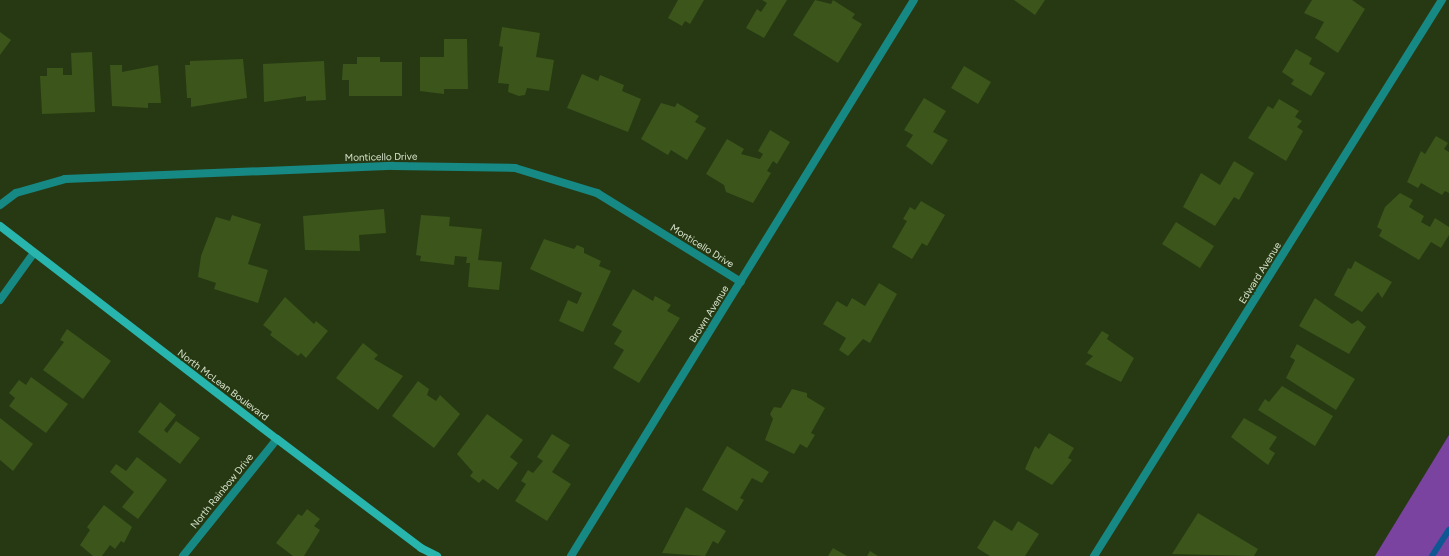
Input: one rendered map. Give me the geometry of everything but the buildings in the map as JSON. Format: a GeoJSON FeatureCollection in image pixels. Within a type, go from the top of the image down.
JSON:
{"type":"FeatureCollection","features":[{"type":"Feature","properties":{"kind":"main road","name":"North McLean Boulevard"},"geometry":{"type":"LineString","coordinates":[[0,226],[33,254],[421,548],[437,556]]}},
{"type":"Feature","properties":{"kind":"street","name":"Brown Avenue"},"geometry":{"type":"LineString","coordinates":[[570,556],[741,282],[914,0]]}},
{"type":"Feature","properties":{"kind":"street","name":"Edward Avenue"},"geometry":{"type":"LineString","coordinates":[[1094,556],[1442,0]]}},
{"type":"Feature","properties":{"kind":"street","name":"Monticello Drive"},"geometry":{"type":"LineString","coordinates":[[0,205],[16,193],[65,179],[393,166],[515,168],[597,193],[741,282]]}},
{"type":"Feature","properties":{"kind":"street"},"geometry":{"type":"LineString","coordinates":[[0,300],[33,254]]}},
{"type":"Feature","properties":{"kind":"street","name":"North Rainbow Drive"},"geometry":{"type":"LineString","coordinates":[[183,556],[277,439]]}},
{"type":"Feature","properties":{"kind":"shaded area"},"geometry":{"type":"Polygon","coordinates":[[[1449,435],[1449,556],[1375,556],[1449,435]]]}},
{"type":"Feature","properties":{"kind":"waterway"},"geometry":{"type":"LineString","coordinates":[[1432,556],[1449,530]]}}]}
